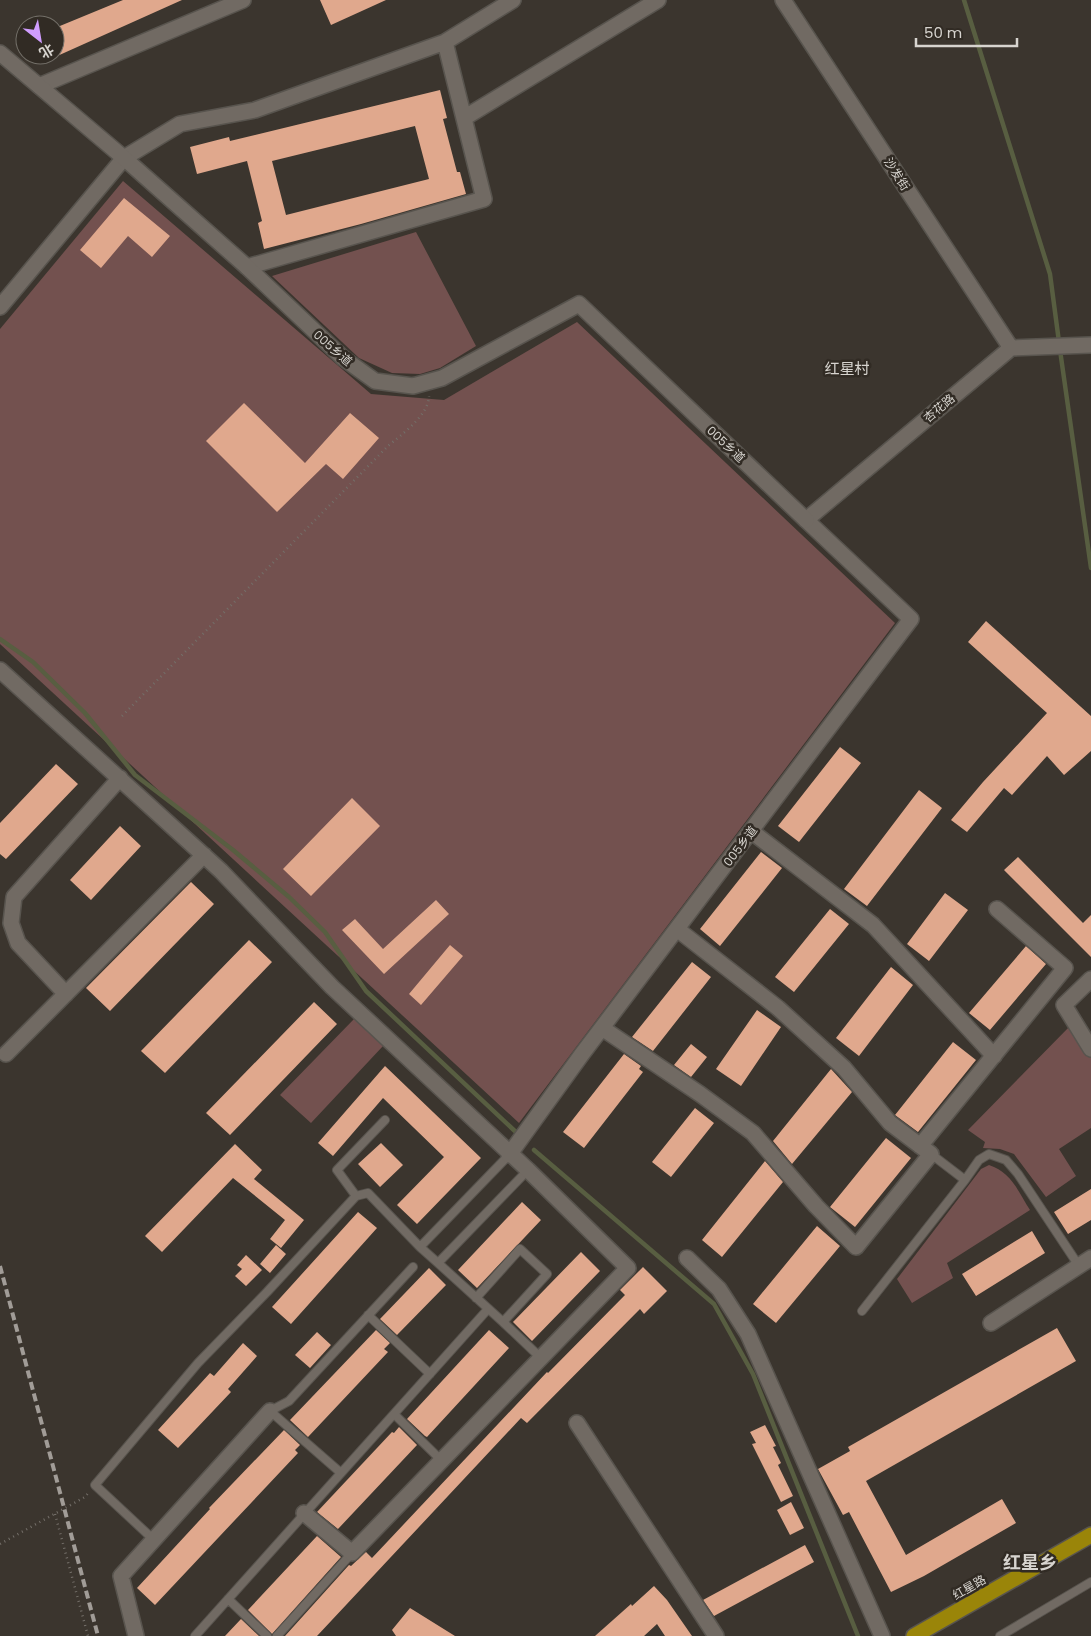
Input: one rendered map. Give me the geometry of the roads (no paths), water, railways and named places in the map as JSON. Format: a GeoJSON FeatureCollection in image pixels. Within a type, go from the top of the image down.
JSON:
{"type":"FeatureCollection","features":[{"type":"Feature","properties":{"kind":"highway","name":"红星路"},"geometry":{"type":"LineString","coordinates":[[914,1636],[1091,1535]]}},
{"type":"Feature","properties":{"kind":"street"},"geometry":{"type":"LineString","coordinates":[[39,86],[243,0]]}},
{"type":"Feature","properties":{"kind":"street"},"geometry":{"type":"LineString","coordinates":[[0,307],[124,158],[180,124],[255,110],[445,42],[513,0]]}},
{"type":"Feature","properties":{"kind":"street"},"geometry":{"type":"LineString","coordinates":[[464,118],[658,0]]}},
{"type":"Feature","properties":{"kind":"street","name":"沙发街"},"geometry":{"type":"LineString","coordinates":[[783,0],[1011,348]]}},
{"type":"Feature","properties":{"kind":"street"},"geometry":{"type":"LineString","coordinates":[[247,267],[484,199],[445,42]]}},
{"type":"Feature","properties":{"kind":"street","name":"005乡道"},"geometry":{"type":"LineString","coordinates":[[0,53],[124,158],[247,267],[343,358],[375,381],[413,386],[442,378],[578,304],[911,619],[677,928],[509,1155]]}},
{"type":"Feature","properties":{"kind":"street"},"geometry":{"type":"LineString","coordinates":[[1011,348],[1091,346]]}},
{"type":"Feature","properties":{"kind":"street","name":"杏花路"},"geometry":{"type":"LineString","coordinates":[[806,520],[1011,348]]}},
{"type":"Feature","properties":{"kind":"street"},"geometry":{"type":"LineString","coordinates":[[0,670],[221,871],[332,987],[509,1155],[528,1170],[628,1268],[352,1553],[304,1513]]}},
{"type":"Feature","properties":{"kind":"street"},"geometry":{"type":"LineString","coordinates":[[66,994],[18,942],[11,923],[14,898],[120,778]]}},
{"type":"Feature","properties":{"kind":"street"},"geometry":{"type":"LineString","coordinates":[[751,832],[873,925],[994,1056]]}},
{"type":"Feature","properties":{"kind":"street"},"geometry":{"type":"LineString","coordinates":[[6,1054],[204,855]]}},
{"type":"Feature","properties":{"kind":"street"},"geometry":{"type":"LineString","coordinates":[[602,1028],[700,1094],[753,1133],[816,1206],[856,1247],[994,1056],[1065,968],[997,909]]}},
{"type":"Feature","properties":{"kind":"street"},"geometry":{"type":"LineString","coordinates":[[677,928],[778,1008],[844,1068],[890,1123],[925,1150]]}},
{"type":"Feature","properties":{"kind":"street"},"geometry":{"type":"LineString","coordinates":[[1091,978],[1064,1005],[1091,1049]]}},
{"type":"Feature","properties":{"kind":"street"},"geometry":{"type":"LineString","coordinates":[[687,1258],[719,1289],[748,1334],[882,1636]]}},
{"type":"Feature","properties":{"kind":"street"},"geometry":{"type":"LineString","coordinates":[[991,1323],[1085,1262]]}},
{"type":"Feature","properties":{"kind":"street"},"geometry":{"type":"LineString","coordinates":[[136,1636],[121,1576],[270,1411]]}},
{"type":"Feature","properties":{"kind":"street"},"geometry":{"type":"LineString","coordinates":[[577,1423],[716,1636]]}},
{"type":"Feature","properties":{"kind":"lane"},"geometry":{"type":"LineString","coordinates":[[356,1196],[337,1170],[384,1120]]}},
{"type":"Feature","properties":{"kind":"lane"},"geometry":{"type":"LineString","coordinates":[[925,1150],[965,1180]]}},
{"type":"Feature","properties":{"kind":"lane"},"geometry":{"type":"LineString","coordinates":[[862,1312],[979,1160],[989,1154],[1006,1160],[1085,1262]]}},
{"type":"Feature","properties":{"kind":"lane"},"geometry":{"type":"LineString","coordinates":[[420,1247],[509,1155]]}},
{"type":"Feature","properties":{"kind":"lane"},"geometry":{"type":"LineString","coordinates":[[438,1263],[528,1170]]}},
{"type":"Feature","properties":{"kind":"lane"},"geometry":{"type":"LineString","coordinates":[[154,1540],[95,1485],[198,1363],[356,1196],[368,1193],[420,1247],[541,1358]]}},
{"type":"Feature","properties":{"kind":"lane"},"geometry":{"type":"LineString","coordinates":[[476,1298],[520,1249],[547,1274],[503,1322]]}},
{"type":"Feature","properties":{"kind":"lane"},"geometry":{"type":"LineString","coordinates":[[341,1473],[270,1411],[289,1401],[413,1267]]}},
{"type":"Feature","properties":{"kind":"lane"},"geometry":{"type":"LineString","coordinates":[[195,1636],[488,1309]]}},
{"type":"Feature","properties":{"kind":"lane"},"geometry":{"type":"LineString","coordinates":[[368,1315],[430,1374]]}},
{"type":"Feature","properties":{"kind":"lane"},"geometry":{"type":"LineString","coordinates":[[394,1414],[442,1461]]}},
{"type":"Feature","properties":{"kind":"lane"},"geometry":{"type":"LineString","coordinates":[[277,1636],[352,1553]]}},
{"type":"Feature","properties":{"kind":"lane"},"geometry":{"type":"LineString","coordinates":[[1000,1636],[1091,1582]]}},
{"type":"Feature","properties":{"kind":"lane"},"geometry":{"type":"LineString","coordinates":[[228,1599],[268,1636]]}},
{"type":"Feature","properties":{"kind":"waterway"},"geometry":{"type":"LineString","coordinates":[[964,0],[1050,274],[1059,342]]}},
{"type":"Feature","properties":{"kind":"waterway"},"geometry":{"type":"LineString","coordinates":[[1060,350],[1091,568]]}},
{"type":"Feature","properties":{"kind":"waterway"},"geometry":{"type":"LineString","coordinates":[[0,639],[33,662],[85,713],[135,775],[233,850],[289,897],[325,932],[366,991],[518,1134]]}},
{"type":"Feature","properties":{"kind":"waterway"},"geometry":{"type":"LineString","coordinates":[[534,1150],[714,1304],[753,1374],[858,1636]]}},
{"type":"Feature","properties":{"kind":"railway"},"geometry":{"type":"LineString","coordinates":[[0,1266],[98,1636]]}},
{"type":"Feature","properties":{"kind":"district","name":"红星村"},"geometry":{"type":"Point","coordinates":[847,368]}},
{"type":"Feature","properties":{"kind":"district","name":"红星乡"},"geometry":{"type":"Point","coordinates":[1030,1562]}}]}
